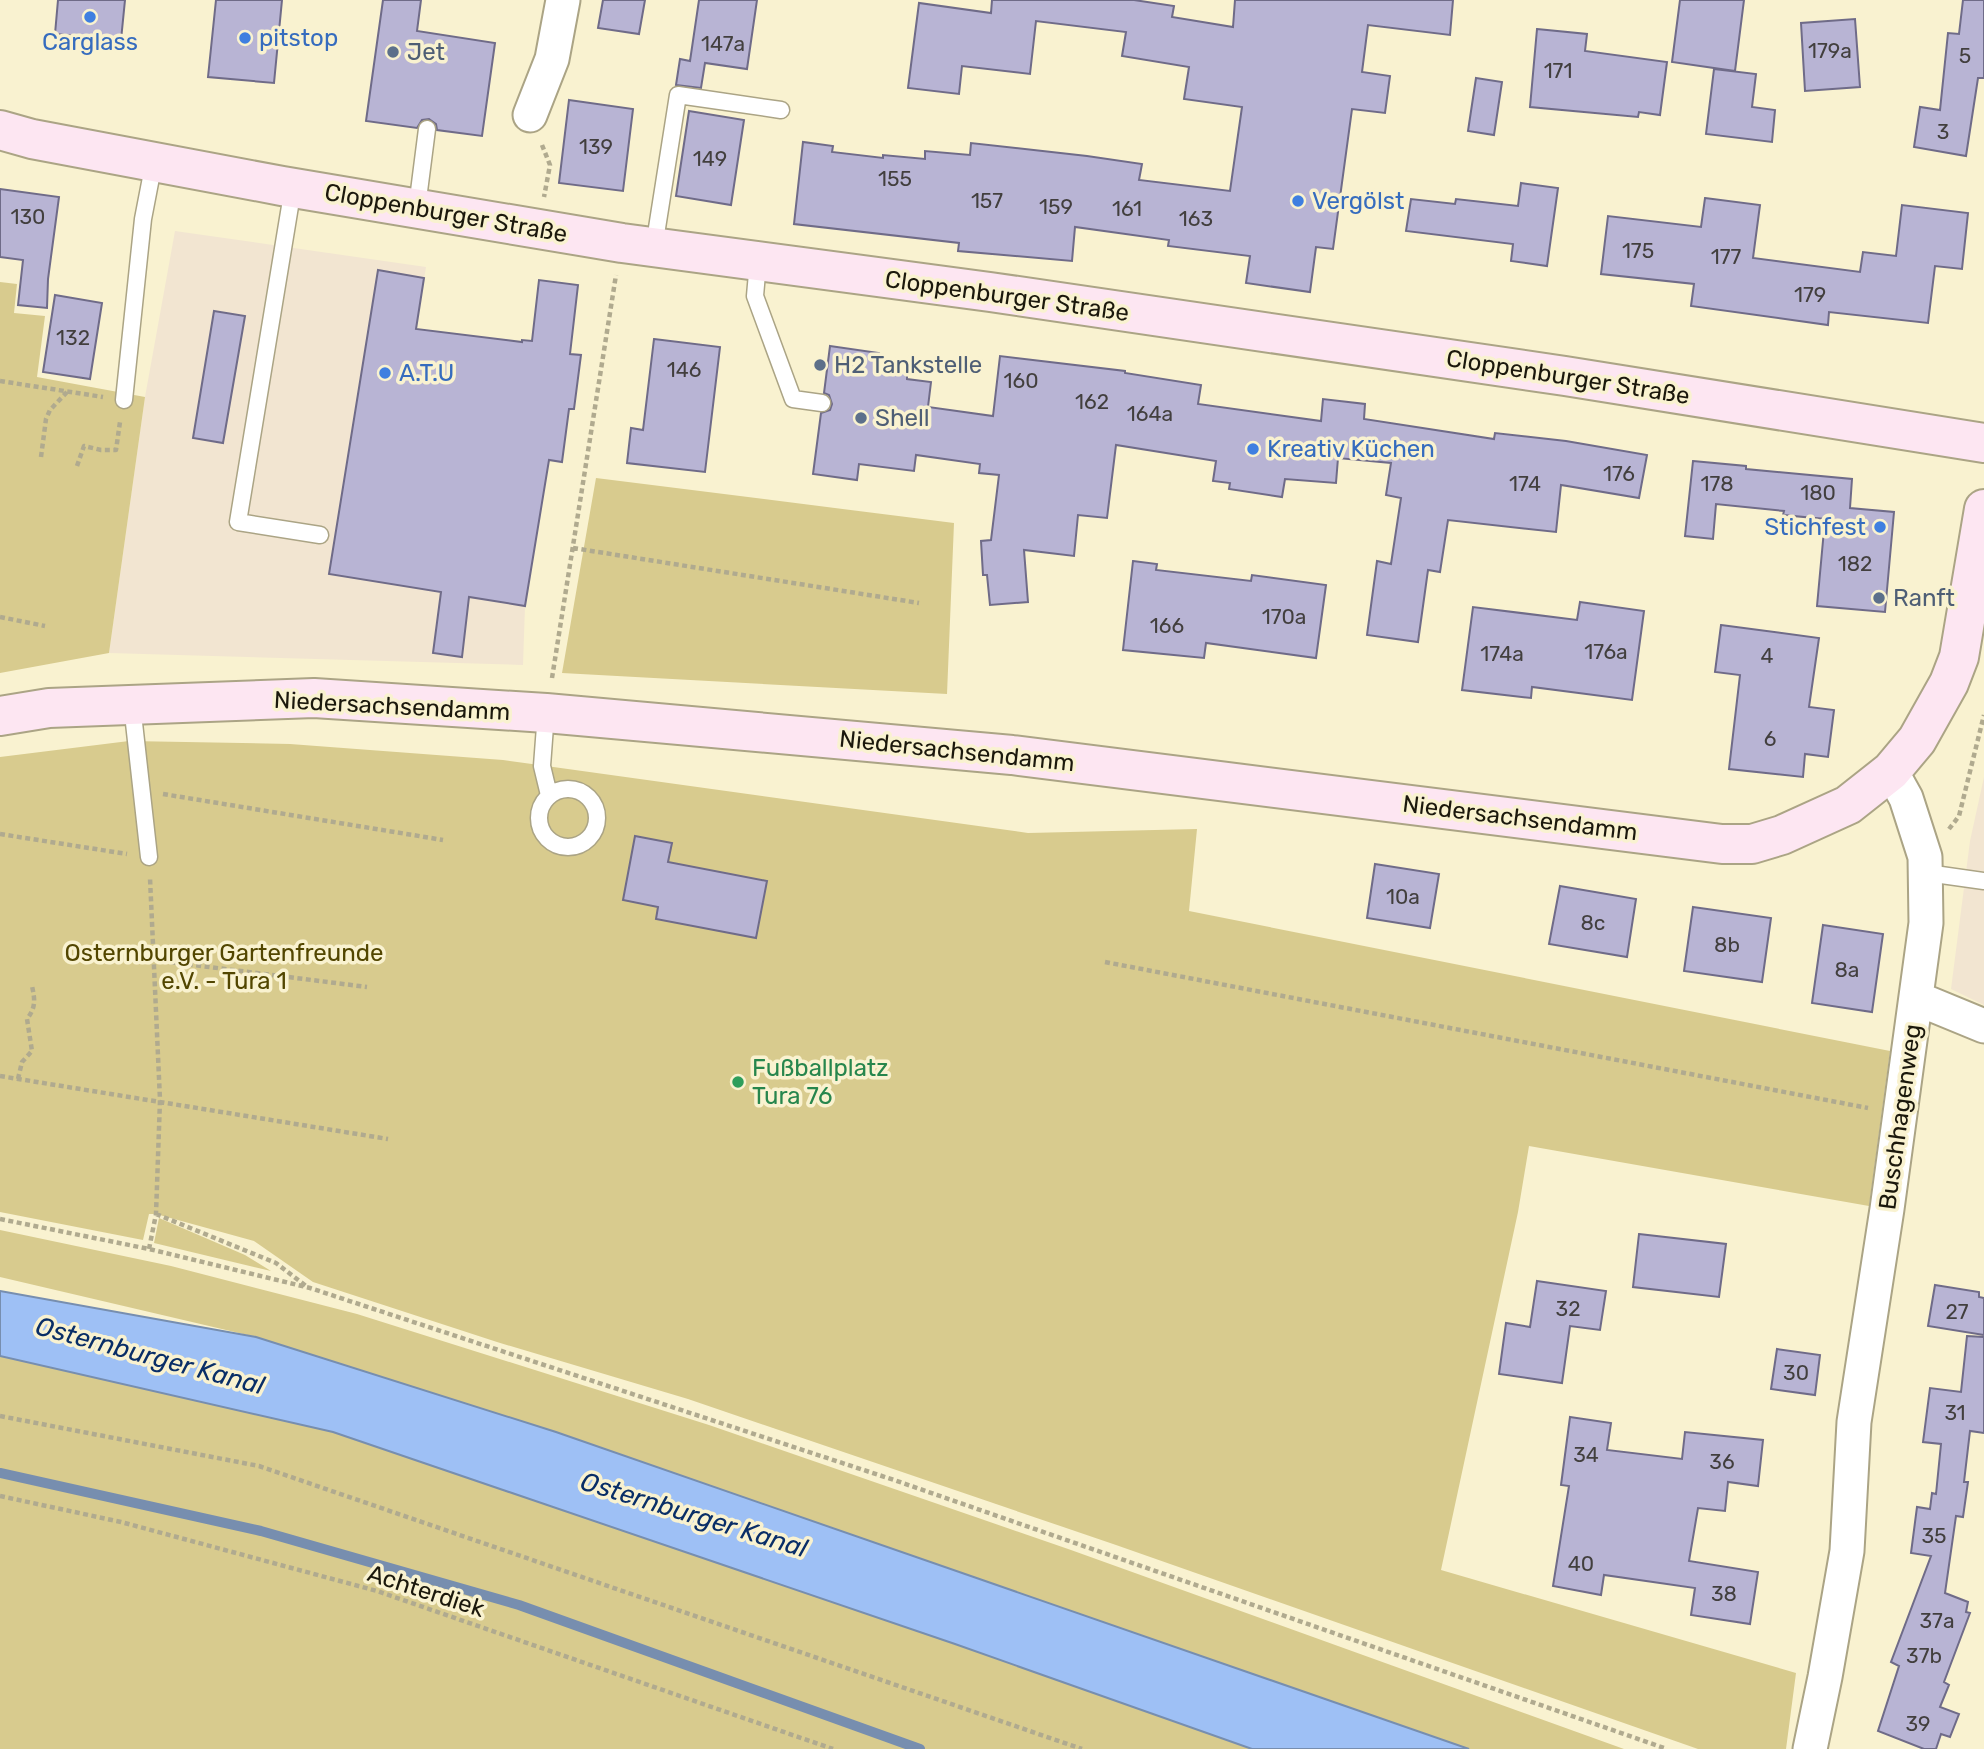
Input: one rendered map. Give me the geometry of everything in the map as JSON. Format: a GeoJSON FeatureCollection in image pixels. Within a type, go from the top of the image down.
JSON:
{"type":"FeatureCollection","features":[{"type":"Feature","properties":{"kind":"street"},"geometry":{"type":"LineString","coordinates":[[530,115],[552,60],[563,0]]}},
{"type":"Feature","properties":{"kind":"street","name":"Cloppenburger Straße"},"geometry":{"type":"LineString","coordinates":[[11,136],[293,188],[638,245],[989,292],[1565,376],[1984,443]]}},
{"type":"Feature","properties":{"kind":"street"},"geometry":{"type":"LineString","coordinates":[[1891,771],[1917,740],[1949,683],[1959,657],[1984,509]]}},
{"type":"Feature","properties":{"kind":"street","name":"Niedersachsendamm"},"geometry":{"type":"LineString","coordinates":[[0,716],[49,708],[314,698],[546,713],[1012,755],[1722,844],[1752,844],[1813,822],[1848,805],[1891,771]]}},
{"type":"Feature","properties":{"kind":"street","name":"Buschhagenweg"},"geometry":{"type":"LineString","coordinates":[[1810,1749],[1847,1551],[1854,1422],[1926,923],[1925,857],[1906,798],[1891,771]]}},
{"type":"Feature","properties":{"kind":"street"},"geometry":{"type":"LineString","coordinates":[[1916,998],[1984,1026]]}},
{"type":"Feature","properties":{"kind":"lane"},"geometry":{"type":"LineString","coordinates":[[638,245],[678,95],[781,110]]}},
{"type":"Feature","properties":{"kind":"lane"},"geometry":{"type":"LineString","coordinates":[[417,207],[427,129]]}},
{"type":"Feature","properties":{"kind":"lane"},"geometry":{"type":"LineString","coordinates":[[124,400],[143,219],[154,162]]}},
{"type":"Feature","properties":{"kind":"lane"},"geometry":{"type":"LineString","coordinates":[[293,188],[238,522],[320,535]]}},
{"type":"Feature","properties":{"kind":"lane"},"geometry":{"type":"LineString","coordinates":[[758,262],[755,296],[793,399],[822,403]]}},
{"type":"Feature","properties":{"kind":"lane"},"geometry":{"type":"LineString","coordinates":[[132,705],[149,857]]}},
{"type":"Feature","properties":{"kind":"lane"},"geometry":{"type":"LineString","coordinates":[[546,713],[542,766],[549,794]]}},
{"type":"Feature","properties":{"kind":"lane"},"geometry":{"type":"LineString","coordinates":[[1927,873],[1984,881]]}},
{"type":"Feature","properties":{"kind":"path"},"geometry":{"type":"LineString","coordinates":[[530,115],[551,165],[537,229]]}},
{"type":"Feature","properties":{"kind":"path"},"geometry":{"type":"LineString","coordinates":[[546,713],[573,548],[638,245]]}},
{"type":"Feature","properties":{"kind":"path"},"geometry":{"type":"LineString","coordinates":[[0,381],[124,400],[116,450],[84,446],[77,467]]}},
{"type":"Feature","properties":{"kind":"path"},"geometry":{"type":"LineString","coordinates":[[41,457],[46,419],[50,410],[67,392]]}},
{"type":"Feature","properties":{"kind":"path"},"geometry":{"type":"LineString","coordinates":[[573,548],[919,603]]}},
{"type":"Feature","properties":{"kind":"path"},"geometry":{"type":"LineString","coordinates":[[0,617],[45,625]]}},
{"type":"Feature","properties":{"kind":"path"},"geometry":{"type":"LineString","coordinates":[[1942,837],[1959,816],[1984,715]]}},
{"type":"Feature","properties":{"kind":"path"},"geometry":{"type":"LineString","coordinates":[[142,791],[443,840]]}},
{"type":"Feature","properties":{"kind":"path"},"geometry":{"type":"LineString","coordinates":[[0,834],[149,857],[160,1100],[156,1214],[149,1249]]}},
{"type":"Feature","properties":{"kind":"path"},"geometry":{"type":"LineString","coordinates":[[154,960],[367,987]]}},
{"type":"Feature","properties":{"kind":"path"},"geometry":{"type":"LineString","coordinates":[[1105,962],[1900,1114]]}},
{"type":"Feature","properties":{"kind":"path"},"geometry":{"type":"LineString","coordinates":[[18,1079],[22,1062],[32,1052],[27,1028],[27,1019],[34,1010],[35,1002],[32,986]]}},
{"type":"Feature","properties":{"kind":"path"},"geometry":{"type":"LineString","coordinates":[[0,1076],[388,1139]]}},
{"type":"Feature","properties":{"kind":"path"},"geometry":{"type":"LineString","coordinates":[[156,1214],[276,1263],[310,1288]]}},
{"type":"Feature","properties":{"kind":"path"},"geometry":{"type":"LineString","coordinates":[[0,1219],[149,1249],[310,1288],[894,1480],[1667,1749]]}},
{"type":"Feature","properties":{"kind":"path"},"geometry":{"type":"LineString","coordinates":[[0,1416],[259,1466],[1082,1749]]}},
{"type":"Feature","properties":{"kind":"path","name":"Achterdiek"},"geometry":{"type":"LineString","coordinates":[[0,1496],[121,1522],[377,1591],[833,1749]]}},
{"type":"Feature","properties":{"kind":"shaded area"},"geometry":{"type":"Polygon","coordinates":[[[175,231],[426,267],[393,469],[544,494],[525,606],[523,665],[109,653],[145,397],[175,231]]]}},
{"type":"Feature","properties":{"kind":"shaded area"},"geometry":{"type":"Polygon","coordinates":[[[1984,777],[1984,1005],[1951,989],[1970,841],[1984,777]]]}},
{"type":"Feature","properties":{"kind":"green space"},"geometry":{"type":"Polygon","coordinates":[[[0,282],[17,284],[14,313],[45,316],[37,377],[145,397],[109,653],[0,673],[0,282]]]}},
{"type":"Feature","properties":{"kind":"green space"},"geometry":{"type":"Polygon","coordinates":[[[596,478],[954,523],[947,694],[562,673],[596,478]]]}},
{"type":"Feature","properties":{"kind":"green space","name":"Osternburger Gartenfreunde e.V. - Tura 1"},"geometry":{"type":"Polygon","coordinates":[[[129,741],[290,744],[503,760],[1028,833],[1197,829],[1189,911],[1890,1051],[1869,1206],[1529,1146],[1518,1212],[1441,1570],[1796,1673],[1786,1749],[1698,1749],[1116,1545],[688,1399],[497,1342],[313,1282],[254,1241],[156,1214],[149,1214],[143,1240],[0,1212],[0,757],[129,741]]]}},
{"type":"Feature","properties":{"kind":"green space"},"geometry":{"type":"Polygon","coordinates":[[[159,1218],[245,1255],[271,1271],[154,1243],[159,1218]]]}},
{"type":"Feature","properties":{"kind":"green space"},"geometry":{"type":"Polygon","coordinates":[[[0,1230],[171,1266],[357,1314],[709,1425],[1071,1550],[1624,1749],[1469,1749],[556,1432],[256,1337],[0,1277],[0,1230]]]}},
{"type":"Feature","properties":{"kind":"green space"},"geometry":{"type":"Polygon","coordinates":[[[0,1356],[333,1432],[955,1644],[1252,1749],[0,1749],[0,1356]]]}},
{"type":"Feature","properties":{"kind":"water","name":"Osternburger Kanal"},"geometry":{"type":"Polygon","coordinates":[[[0,1291],[256,1337],[556,1432],[1469,1749],[1252,1749],[955,1644],[333,1432],[0,1356],[0,1291]]]}},
{"type":"Feature","properties":{"kind":"building","name":"Carglass"},"geometry":{"type":"Polygon","coordinates":[[[58,0],[125,0],[121,40],[55,34],[58,0]]]}},
{"type":"Feature","properties":{"kind":"building","name":"pitstop"},"geometry":{"type":"Polygon","coordinates":[[[216,0],[282,0],[274,83],[208,77],[216,0]]]}},
{"type":"Feature","properties":{"kind":"building"},"geometry":{"type":"Polygon","coordinates":[[[383,0],[421,0],[417,31],[495,43],[482,136],[437,130],[436,124],[429,119],[422,120],[417,128],[366,121],[383,0]]]}},
{"type":"Feature","properties":{"kind":"building"},"geometry":{"type":"Polygon","coordinates":[[[603,0],[645,0],[639,34],[598,28],[603,0]]]}},
{"type":"Feature","properties":{"kind":"building"},"geometry":{"type":"Polygon","coordinates":[[[699,0],[757,0],[747,69],[705,63],[701,88],[676,85],[680,59],[690,61],[699,0]]]}},
{"type":"Feature","properties":{"kind":"building"},"geometry":{"type":"Polygon","coordinates":[[[992,0],[1134,0],[1174,6],[1172,17],[1233,27],[1235,0],[1453,0],[1450,35],[1368,25],[1362,72],[1390,76],[1385,113],[1352,109],[1333,249],[1316,247],[1310,292],[1246,283],[1250,256],[1168,246],[1169,240],[1075,227],[1072,261],[958,251],[959,243],[794,224],[803,142],[833,146],[832,152],[883,158],[883,155],[925,159],[925,151],[970,155],[971,143],[1087,156],[1142,164],[1139,180],[1230,191],[1242,107],[1184,99],[1189,67],[1122,56],[1126,32],[1036,21],[1030,74],[962,66],[959,94],[908,88],[919,3],[991,13],[992,0]]]}},
{"type":"Feature","properties":{"kind":"building"},"geometry":{"type":"Polygon","coordinates":[[[1680,0],[1744,0],[1735,71],[1672,62],[1680,0]]]}},
{"type":"Feature","properties":{"kind":"building"},"geometry":{"type":"Polygon","coordinates":[[[1963,0],[1984,0],[1984,78],[1978,78],[1966,156],[1914,147],[1920,107],[1940,110],[1948,33],[1959,34],[1963,0]]]}},
{"type":"Feature","properties":{"kind":"building"},"geometry":{"type":"Polygon","coordinates":[[[1855,19],[1860,87],[1805,91],[1801,23],[1855,19]]]}},
{"type":"Feature","properties":{"kind":"building"},"geometry":{"type":"Polygon","coordinates":[[[1537,29],[1587,34],[1585,51],[1667,62],[1660,115],[1639,112],[1638,117],[1530,107],[1537,29]]]}},
{"type":"Feature","properties":{"kind":"building"},"geometry":{"type":"Polygon","coordinates":[[[1714,69],[1756,74],[1752,107],[1775,110],[1772,142],[1706,134],[1714,69]]]}},
{"type":"Feature","properties":{"kind":"building"},"geometry":{"type":"Polygon","coordinates":[[[1476,78],[1502,82],[1494,135],[1468,131],[1476,78]]]}},
{"type":"Feature","properties":{"kind":"building"},"geometry":{"type":"Polygon","coordinates":[[[569,100],[633,109],[623,191],[559,183],[569,100]]]}},
{"type":"Feature","properties":{"kind":"building"},"geometry":{"type":"Polygon","coordinates":[[[689,111],[744,120],[731,205],[676,196],[689,111]]]}},
{"type":"Feature","properties":{"kind":"building"},"geometry":{"type":"Polygon","coordinates":[[[1521,183],[1558,188],[1547,266],[1511,261],[1513,244],[1406,231],[1411,199],[1455,204],[1456,199],[1518,206],[1521,183]]]}},
{"type":"Feature","properties":{"kind":"building"},"geometry":{"type":"Polygon","coordinates":[[[0,189],[59,197],[48,279],[47,308],[18,305],[23,260],[0,257],[0,189]]]}},
{"type":"Feature","properties":{"kind":"building"},"geometry":{"type":"Polygon","coordinates":[[[1705,198],[1760,205],[1753,258],[1860,272],[1863,252],[1896,256],[1902,205],[1968,213],[1962,269],[1935,266],[1928,323],[1829,312],[1828,325],[1691,306],[1694,284],[1601,274],[1608,216],[1701,227],[1705,198]]]}},
{"type":"Feature","properties":{"kind":"building"},"geometry":{"type":"Polygon","coordinates":[[[378,270],[424,278],[416,329],[522,342],[532,341],[539,280],[578,285],[570,354],[581,355],[574,409],[569,409],[562,462],[549,460],[525,606],[469,597],[462,657],[433,653],[441,592],[329,574],[378,270]]]}},
{"type":"Feature","properties":{"kind":"building"},"geometry":{"type":"Polygon","coordinates":[[[55,295],[102,303],[90,379],[43,372],[55,295]]]}},
{"type":"Feature","properties":{"kind":"building"},"geometry":{"type":"Polygon","coordinates":[[[214,311],[245,316],[223,443],[193,438],[214,311]]]}},
{"type":"Feature","properties":{"kind":"building"},"geometry":{"type":"Polygon","coordinates":[[[654,339],[720,347],[705,472],[627,463],[631,428],[643,430],[654,339]]]}},
{"type":"Feature","properties":{"kind":"building"},"geometry":{"type":"Polygon","coordinates":[[[830,346],[879,353],[877,369],[907,373],[907,379],[931,382],[928,407],[993,416],[1000,356],[1125,371],[1201,385],[1198,404],[1321,421],[1323,399],[1365,404],[1364,419],[1494,439],[1495,433],[1566,441],[1647,455],[1639,498],[1561,485],[1556,532],[1448,520],[1440,572],[1428,570],[1418,642],[1367,635],[1377,561],[1391,564],[1401,498],[1386,495],[1391,463],[1338,458],[1336,483],[1285,479],[1282,497],[1229,489],[1230,483],[1213,481],[1216,461],[1116,445],[1107,518],[1078,515],[1074,556],[1024,550],[1028,602],[990,605],[987,575],[983,575],[981,541],[991,540],[999,475],[979,473],[980,464],[916,455],[914,471],[859,464],[857,480],[813,474],[821,413],[830,410],[832,404],[829,395],[824,393],[830,346]]]}},
{"type":"Feature","properties":{"kind":"building"},"geometry":{"type":"Polygon","coordinates":[[[1693,461],[1852,479],[1850,508],[1894,512],[1885,612],[1817,606],[1825,519],[1783,515],[1784,511],[1716,504],[1713,539],[1685,536],[1693,461]]]}},
{"type":"Feature","properties":{"kind":"building"},"geometry":{"type":"Polygon","coordinates":[[[1133,561],[1157,564],[1156,570],[1251,581],[1252,575],[1326,585],[1316,658],[1206,643],[1204,658],[1123,650],[1133,561]]]}},
{"type":"Feature","properties":{"kind":"building"},"geometry":{"type":"Polygon","coordinates":[[[1580,602],[1644,611],[1632,700],[1532,687],[1531,698],[1462,690],[1473,607],[1577,620],[1580,602]]]}},
{"type":"Feature","properties":{"kind":"building"},"geometry":{"type":"Polygon","coordinates":[[[1721,625],[1819,638],[1809,707],[1834,710],[1828,757],[1805,754],[1803,777],[1729,769],[1740,675],[1715,672],[1721,625]]]}},
{"type":"Feature","properties":{"kind":"building"},"geometry":{"type":"Polygon","coordinates":[[[635,836],[672,843],[668,862],[767,881],[756,938],[656,919],[658,907],[623,900],[635,836]]]}},
{"type":"Feature","properties":{"kind":"building"},"geometry":{"type":"Polygon","coordinates":[[[1375,864],[1439,874],[1430,928],[1367,918],[1375,864]]]}},
{"type":"Feature","properties":{"kind":"building"},"geometry":{"type":"Polygon","coordinates":[[[1560,886],[1636,899],[1627,957],[1549,944],[1560,886]]]}},
{"type":"Feature","properties":{"kind":"building"},"geometry":{"type":"Polygon","coordinates":[[[1693,907],[1771,918],[1762,982],[1684,971],[1693,907]]]}},
{"type":"Feature","properties":{"kind":"building"},"geometry":{"type":"Polygon","coordinates":[[[1823,925],[1883,934],[1872,1012],[1812,1003],[1823,925]]]}},
{"type":"Feature","properties":{"kind":"building"},"geometry":{"type":"Polygon","coordinates":[[[1639,1234],[1726,1244],[1719,1297],[1633,1287],[1639,1234]]]}},
{"type":"Feature","properties":{"kind":"building"},"geometry":{"type":"Polygon","coordinates":[[[1537,1281],[1606,1291],[1600,1330],[1570,1326],[1562,1383],[1499,1374],[1506,1323],[1530,1327],[1537,1281]]]}},
{"type":"Feature","properties":{"kind":"building"},"geometry":{"type":"Polygon","coordinates":[[[1935,1285],[1979,1292],[1979,1297],[1984,1298],[1984,1335],[1928,1326],[1935,1285]]]}},
{"type":"Feature","properties":{"kind":"building"},"geometry":{"type":"Polygon","coordinates":[[[1967,1336],[1984,1337],[1984,1433],[1970,1431],[1964,1482],[1968,1482],[1963,1517],[1956,1516],[1945,1593],[1968,1602],[1966,1612],[1970,1613],[1944,1682],[1949,1685],[1940,1707],[1959,1714],[1950,1737],[1941,1734],[1936,1749],[1924,1749],[1878,1731],[1899,1666],[1891,1662],[1931,1556],[1911,1553],[1917,1507],[1930,1509],[1932,1493],[1936,1494],[1941,1444],[1923,1442],[1930,1388],[1961,1392],[1967,1336]]]}},
{"type":"Feature","properties":{"kind":"building"},"geometry":{"type":"Polygon","coordinates":[[[1777,1349],[1820,1355],[1815,1395],[1771,1389],[1777,1349]]]}},
{"type":"Feature","properties":{"kind":"building"},"geometry":{"type":"Polygon","coordinates":[[[1570,1417],[1611,1423],[1607,1450],[1682,1459],[1685,1432],[1763,1440],[1758,1486],[1728,1482],[1725,1511],[1698,1508],[1689,1561],[1758,1572],[1750,1624],[1691,1615],[1695,1588],[1604,1575],[1601,1595],[1553,1586],[1569,1486],[1561,1485],[1570,1417]]]}},
{"type":"Feature","properties":{"kind":"waterway"},"geometry":{"type":"LineString","coordinates":[[0,1473],[261,1531],[519,1605],[920,1749]]}},
{"type":"Feature","properties":{"kind":"place","name":"Carglass"},"geometry":{"type":"Point","coordinates":[90,17]}},
{"type":"Feature","properties":{"kind":"place","name":"pitstop"},"geometry":{"type":"Point","coordinates":[245,38]}},
{"type":"Feature","properties":{"kind":"place","name":"Jet"},"geometry":{"type":"Point","coordinates":[393,52]}},
{"type":"Feature","properties":{"kind":"place","name":"Vergölst"},"geometry":{"type":"Point","coordinates":[1298,201]}},
{"type":"Feature","properties":{"kind":"place","name":"H2 Tankstelle"},"geometry":{"type":"Point","coordinates":[820,365]}},
{"type":"Feature","properties":{"kind":"place","name":"A.T.U"},"geometry":{"type":"Point","coordinates":[385,373]}},
{"type":"Feature","properties":{"kind":"place","name":"Shell"},"geometry":{"type":"Point","coordinates":[861,418]}},
{"type":"Feature","properties":{"kind":"place","name":"Kreativ Küchen"},"geometry":{"type":"Point","coordinates":[1253,449]}},
{"type":"Feature","properties":{"kind":"place","name":"Stichfest"},"geometry":{"type":"Point","coordinates":[1880,527]}},
{"type":"Feature","properties":{"kind":"place","name":"Ranft"},"geometry":{"type":"Point","coordinates":[1879,598]}},
{"type":"Feature","properties":{"kind":"place","name":"Fußballplatz Tura 76"},"geometry":{"type":"Point","coordinates":[738,1082]}}]}
